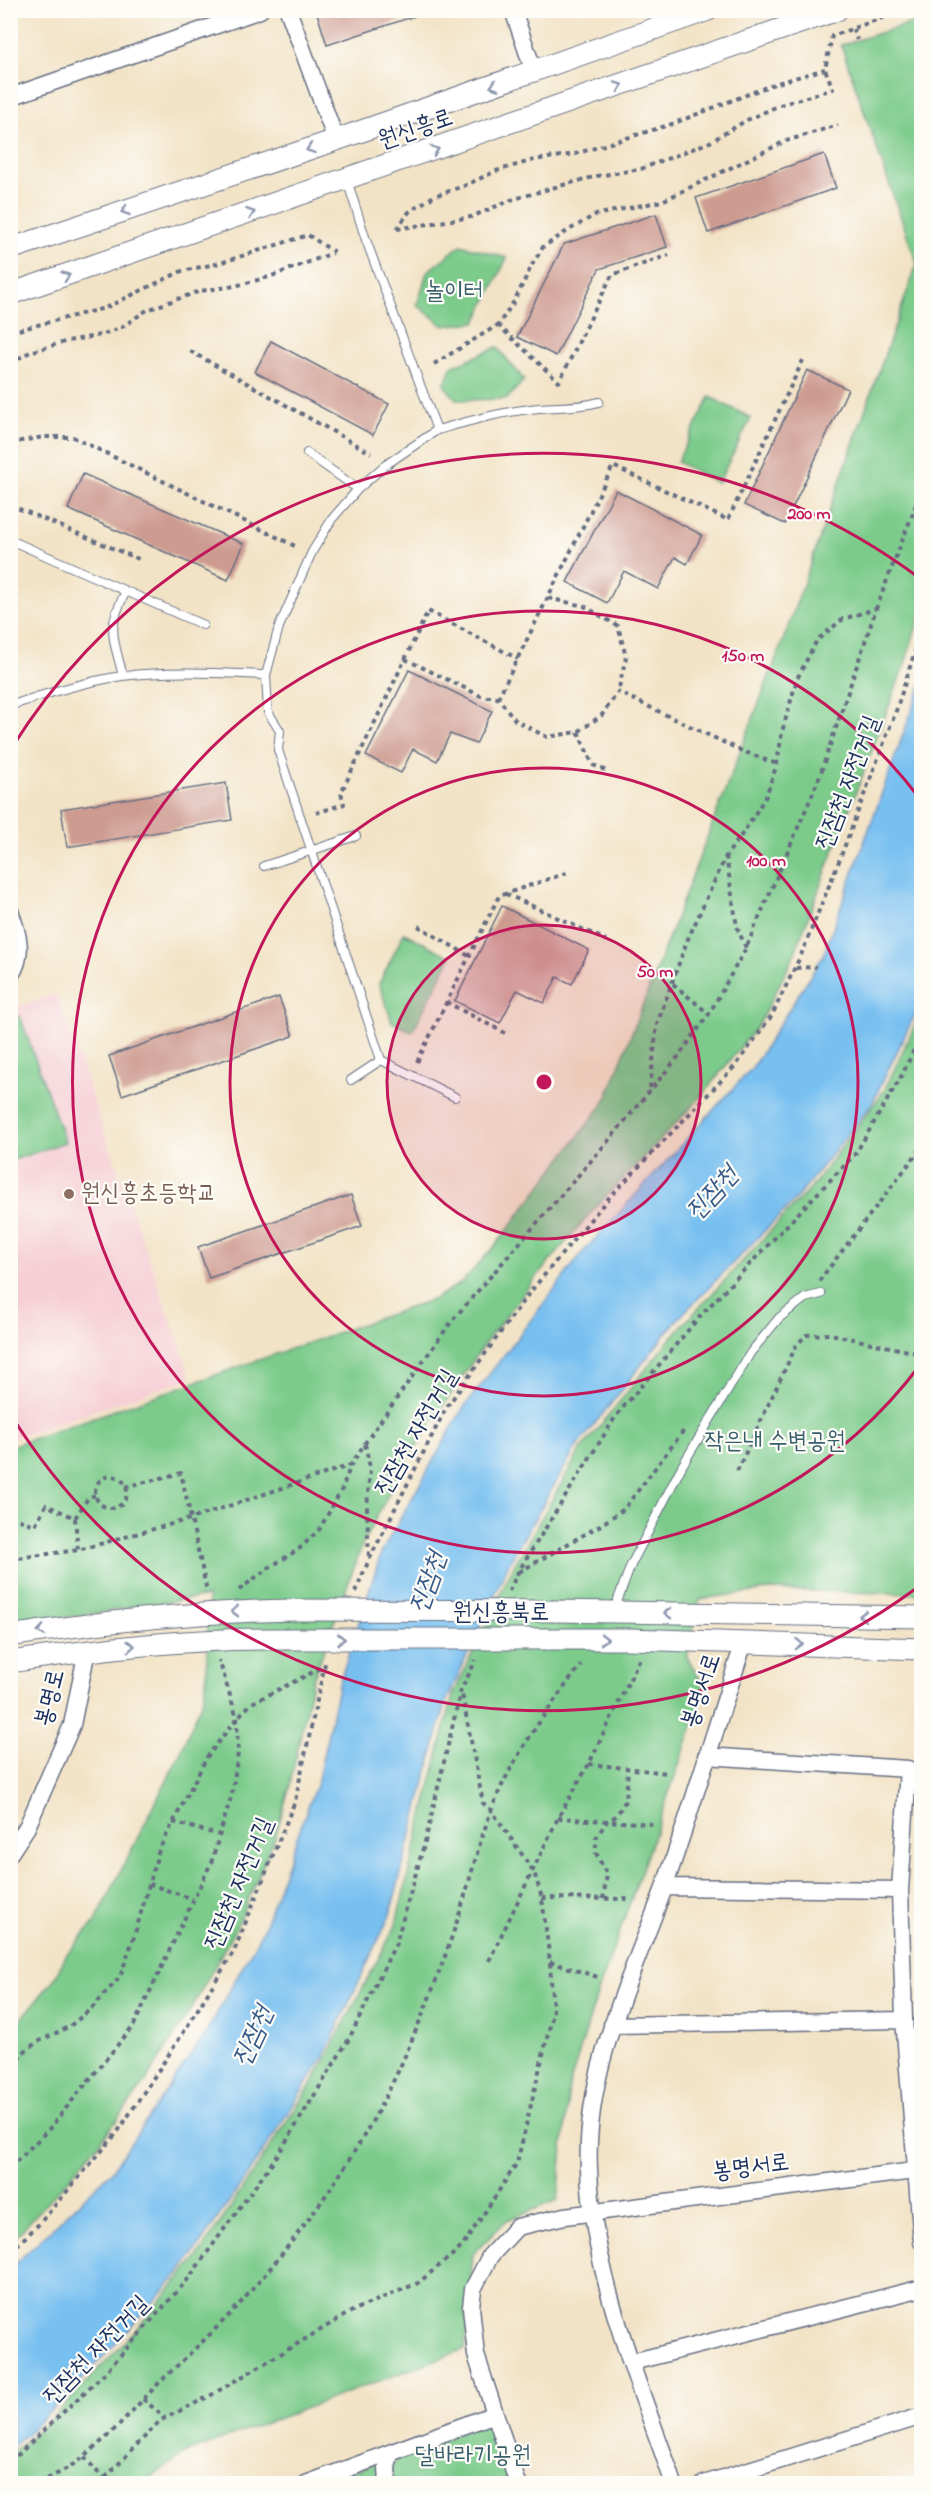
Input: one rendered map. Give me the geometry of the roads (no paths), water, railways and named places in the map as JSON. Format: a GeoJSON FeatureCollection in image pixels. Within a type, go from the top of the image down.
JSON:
{"type":"FeatureCollection","features":[{"type":"Feature","properties":{"kind":"street"},"geometry":{"type":"LineString","coordinates":[[10,97],[260,10]]}},
{"type":"Feature","properties":{"kind":"street"},"geometry":{"type":"LineString","coordinates":[[288,10],[301,40],[336,140]]}},
{"type":"Feature","properties":{"kind":"street"},"geometry":{"type":"LineString","coordinates":[[513,10],[534,72]]}},
{"type":"Feature","properties":{"kind":"street","name":"원신흥로"},"geometry":{"type":"LineString","coordinates":[[10,249],[336,140],[708,10]]}},
{"type":"Feature","properties":{"kind":"street","name":"원신흥로"},"geometry":{"type":"LineString","coordinates":[[10,294],[837,10]]}},
{"type":"Feature","properties":{"kind":"street"},"geometry":{"type":"LineString","coordinates":[[10,911],[18,934],[20,952],[15,969],[10,976]]}},
{"type":"Feature","properties":{"kind":"street","name":"원신흥북로"},"geometry":{"type":"LineString","coordinates":[[10,1636],[83,1624],[153,1617],[212,1612],[293,1610],[554,1611],[921,1617]]}},
{"type":"Feature","properties":{"kind":"street","name":"원신흥북로"},"geometry":{"type":"LineString","coordinates":[[10,1662],[87,1650],[213,1638],[744,1642],[921,1649]]}},
{"type":"Feature","properties":{"kind":"street","name":"봉명서로"},"geometry":{"type":"LineString","coordinates":[[674,2484],[607,2283],[593,2212],[589,2169],[592,2113],[601,2062],[612,2025],[664,1887],[744,1642]]}},
{"type":"Feature","properties":{"kind":"street","name":"봉명로"},"geometry":{"type":"LineString","coordinates":[[10,1853],[27,1827],[72,1725],[87,1650]]}},
{"type":"Feature","properties":{"kind":"street","name":"봉명서로"},"geometry":{"type":"LineString","coordinates":[[706,1756],[908,1769],[900,1890]]}},
{"type":"Feature","properties":{"kind":"street"},"geometry":{"type":"LineString","coordinates":[[664,1887],[900,1890],[904,2020],[921,2242]]}},
{"type":"Feature","properties":{"kind":"street"},"geometry":{"type":"LineString","coordinates":[[612,2025],[904,2020]]}},
{"type":"Feature","properties":{"kind":"street","name":"봉명서로"},"geometry":{"type":"LineString","coordinates":[[593,2212],[914,2171]]}},
{"type":"Feature","properties":{"kind":"street"},"geometry":{"type":"LineString","coordinates":[[518,2484],[476,2355],[471,2307],[473,2289],[496,2248],[518,2227],[536,2221],[593,2212]]}},
{"type":"Feature","properties":{"kind":"street"},"geometry":{"type":"LineString","coordinates":[[632,2362],[921,2288]]}},
{"type":"Feature","properties":{"kind":"street"},"geometry":{"type":"LineString","coordinates":[[306,2484],[495,2414]]}},
{"type":"Feature","properties":{"kind":"street"},"geometry":{"type":"LineString","coordinates":[[704,2484],[921,2416]]}},
{"type":"Feature","properties":{"kind":"street"},"geometry":{"type":"LineString","coordinates":[[388,2484],[387,2468],[390,2453]]}},
{"type":"Feature","properties":{"kind":"lane"},"geometry":{"type":"LineString","coordinates":[[347,180],[366,240],[437,430]]}},
{"type":"Feature","properties":{"kind":"lane"},"geometry":{"type":"LineString","coordinates":[[455,1097],[381,1060],[278,750],[280,731],[268,712],[266,675],[279,627],[312,552],[332,519],[358,489],[384,466],[437,430],[487,416],[539,408],[576,408],[599,402]]}},
{"type":"Feature","properties":{"kind":"lane"},"geometry":{"type":"LineString","coordinates":[[308,453],[358,489]]}},
{"type":"Feature","properties":{"kind":"lane"},"geometry":{"type":"LineString","coordinates":[[10,540],[202,625]]}},
{"type":"Feature","properties":{"kind":"lane"},"geometry":{"type":"LineString","coordinates":[[123,676],[112,630],[116,611],[126,591]]}},
{"type":"Feature","properties":{"kind":"lane"},"geometry":{"type":"LineString","coordinates":[[10,706],[58,689],[123,676],[198,673],[266,675]]}},
{"type":"Feature","properties":{"kind":"lane"},"geometry":{"type":"LineString","coordinates":[[264,866],[356,836]]}},
{"type":"Feature","properties":{"kind":"lane"},"geometry":{"type":"LineString","coordinates":[[351,1080],[381,1060]]}},
{"type":"Feature","properties":{"kind":"lane"},"geometry":{"type":"LineString","coordinates":[[612,1613],[631,1565],[682,1466],[751,1352],[779,1318],[805,1298],[821,1294]]}},
{"type":"Feature","properties":{"kind":"water","name":"진잠천"},"geometry":{"type":"Polygon","coordinates":[[[921,685],[921,1002],[871,1105],[795,1200],[676,1321],[575,1449],[510,1561],[446,1702],[390,1915],[323,2058],[253,2167],[180,2273],[69,2394],[11,2448],[11,2268],[111,2172],[206,2033],[263,1930],[318,1780],[338,1687],[382,1551],[462,1410],[583,1252],[752,1068],[823,956],[921,685]]]}},
{"type":"Feature","properties":{"kind":"place","name":"원신흥초등학교"},"geometry":{"type":"Point","coordinates":[69,1194]}},
{"type":"Feature","properties":{"kind":"park label","name":"놀이터"},"geometry":{"type":"Point","coordinates":[454,292]}},
{"type":"Feature","properties":{"kind":"park label","name":"작은내 수변공원"},"geometry":{"type":"Point","coordinates":[775,1442]}},
{"type":"Feature","properties":{"kind":"park label","name":"달바라기공원"},"geometry":{"type":"Point","coordinates":[473,2456]}}]}
